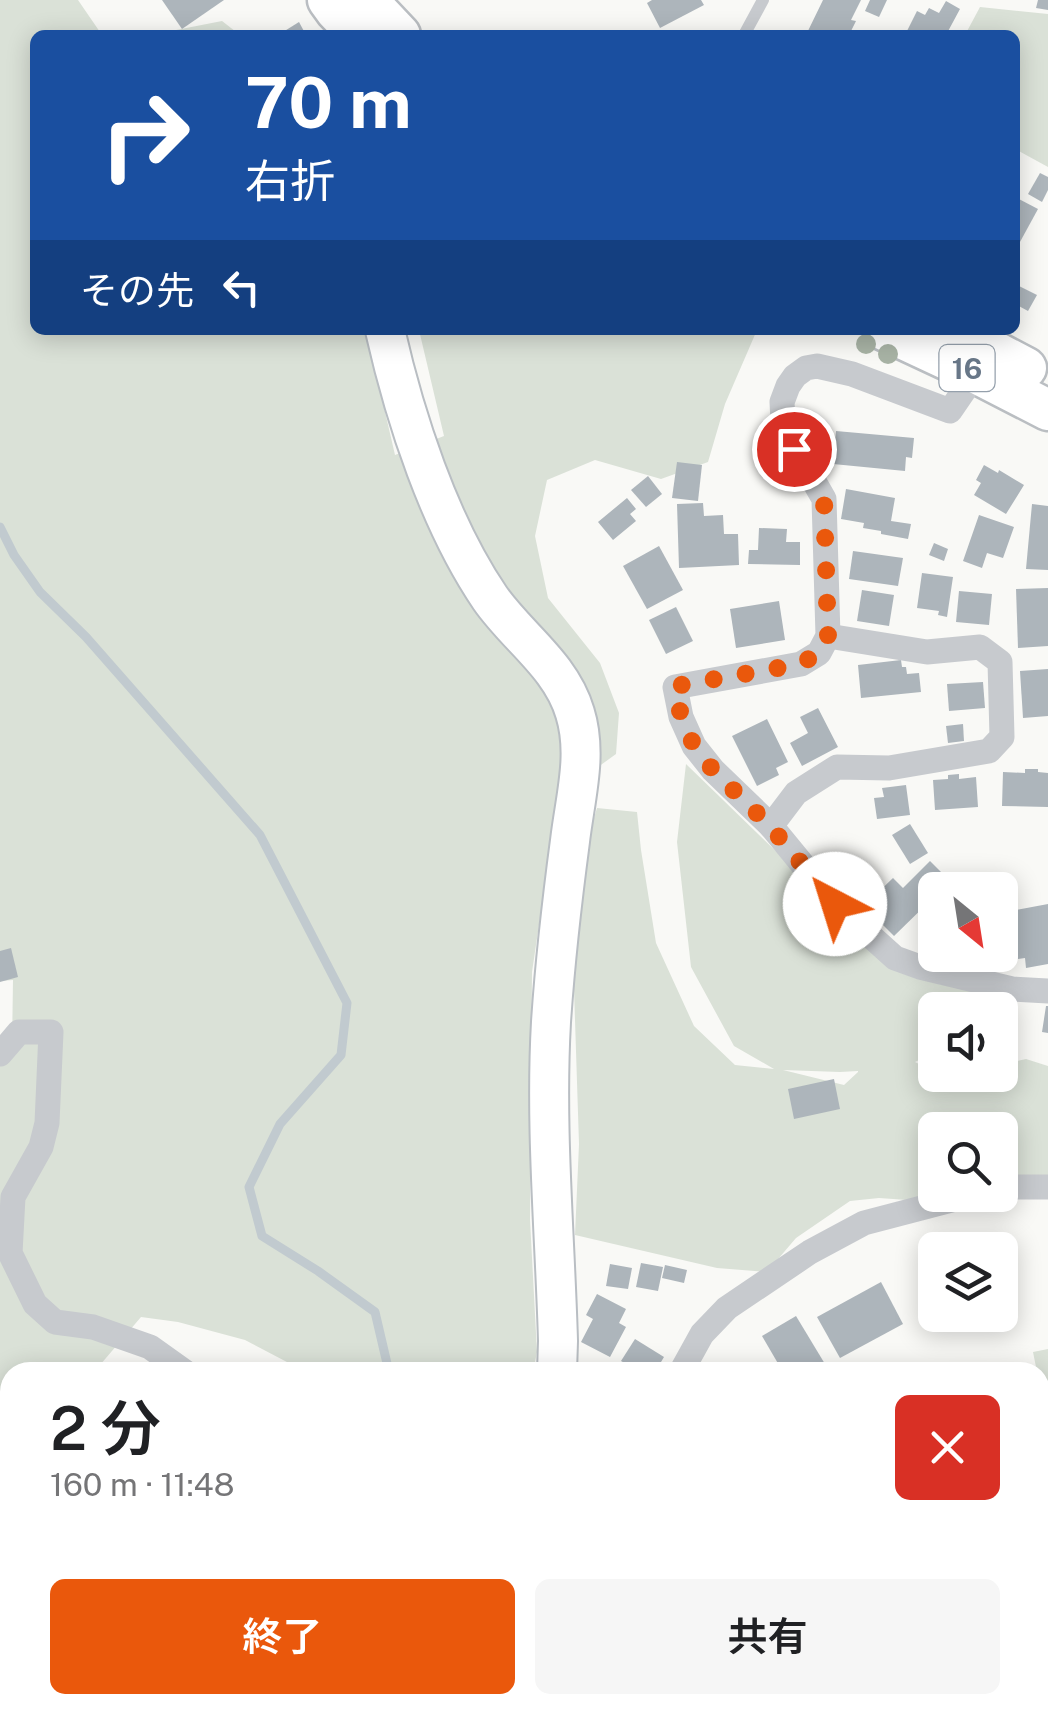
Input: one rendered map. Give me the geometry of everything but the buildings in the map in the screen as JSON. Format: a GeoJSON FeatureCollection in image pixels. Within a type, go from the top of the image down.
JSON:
{"type":"FeatureCollection","features":[{"type":"Feature","properties":{"kind":"main road"},"geometry":{"type":"LineString","coordinates":[[328,0],[354,30]]}},
{"type":"Feature","properties":{"kind":"main road"},"geometry":{"type":"LineString","coordinates":[[367,0],[395,30]]}},
{"type":"Feature","properties":{"kind":"main road","name":"16"},"geometry":{"type":"LineString","coordinates":[[895,335],[1048,410]]}},
{"type":"Feature","properties":{"kind":"main road","name":"16"},"geometry":{"type":"LineString","coordinates":[[963,335],[1048,380]]}},
{"type":"Feature","properties":{"kind":"street"},"geometry":{"type":"LineString","coordinates":[[386,335],[397,382],[420,448],[461,549],[490,597],[552,668],[576,714],[581,774],[564,890],[551,1024],[556,1362]]}},
{"type":"Feature","properties":{"kind":"street"},"geometry":{"type":"LineString","coordinates":[[976,372],[950,412],[852,374],[817,366],[795,376],[782,402],[783,421],[824,499],[828,636],[819,652],[801,664],[675,686],[681,716],[694,746],[713,770],[770,826],[835,904],[895,958],[1012,989],[1048,992]]}},
{"type":"Feature","properties":{"kind":"street"},"geometry":{"type":"LineString","coordinates":[[770,826],[796,793],[837,766],[889,768],[989,752],[1002,737],[1000,662],[980,647],[927,652],[828,636]]}},
{"type":"Feature","properties":{"kind":"street"},"geometry":{"type":"LineString","coordinates":[[0,1054],[18,1032],[50,1032],[47,1123],[41,1147],[12,1197],[10,1224],[10,1253],[34,1304],[55,1322],[93,1327],[150,1347],[171,1362]]}},
{"type":"Feature","properties":{"kind":"street"},"geometry":{"type":"LineString","coordinates":[[1018,1187],[1048,1187]]}},
{"type":"Feature","properties":{"kind":"street"},"geometry":{"type":"LineString","coordinates":[[687,1362],[702,1334],[727,1308],[810,1252],[864,1224],[918,1209]]}},
{"type":"Feature","properties":{"kind":"lane"},"geometry":{"type":"LineString","coordinates":[[747,30],[764,0]]}},
{"type":"Feature","properties":{"kind":"shaded area"},"geometry":{"type":"Polygon","coordinates":[[[0,0],[78,0],[99,30],[30,30],[30,335],[368,335],[395,455],[444,436],[420,335],[755,335],[725,404],[708,462],[661,479],[595,460],[547,480],[535,536],[548,598],[600,663],[619,713],[616,754],[558,796],[532,972],[530,1220],[535,1362],[287,1362],[245,1340],[178,1322],[141,1317],[103,1362],[0,1362],[0,1057],[12,1046],[13,980],[0,981],[0,0]]]}},
{"type":"Feature","properties":{"kind":"shaded area"},"geometry":{"type":"Polygon","coordinates":[[[980,7],[1048,14],[1048,167],[1020,152],[1020,30],[968,30],[980,7]]]}},
{"type":"Feature","properties":{"kind":"shaded area"},"geometry":{"type":"Polygon","coordinates":[[[222,21],[234,30],[176,30],[222,21]]]}},
{"type":"Feature","properties":{"kind":"shaded area"},"geometry":{"type":"Polygon","coordinates":[[[686,764],[791,866],[835,923],[858,943],[895,967],[1002,992],[918,992],[918,1092],[1018,1092],[1018,1061],[1026,1059],[1048,1066],[1048,1178],[1024,1179],[1018,1184],[1018,1112],[918,1112],[918,1201],[850,1201],[796,1238],[767,1272],[717,1268],[575,1235],[579,1144],[571,896],[597,808],[637,812],[656,943],[694,1026],[735,1065],[774,1069],[734,1046],[691,967],[677,842],[686,764]],[[783,1070],[844,1085],[858,1071],[783,1070]]]}},
{"type":"Feature","properties":{"kind":"shaded area"},"geometry":{"type":"Polygon","coordinates":[[[1048,1349],[1048,1362],[1035,1362],[1033,1352],[1048,1349]]]}},
{"type":"Feature","properties":{"kind":"waterway"},"geometry":{"type":"LineString","coordinates":[[0,527],[40,592],[86,637],[260,835],[347,1003],[341,1055],[280,1124],[249,1187],[262,1236],[375,1312],[387,1362]]}},
{"type":"Feature","properties":{"kind":"route"},"geometry":{"type":"LineString","coordinates":[[794,449],[824,499],[828,636],[819,652],[801,664],[675,686],[681,716],[694,746],[770,826],[835,904]]}}]}
